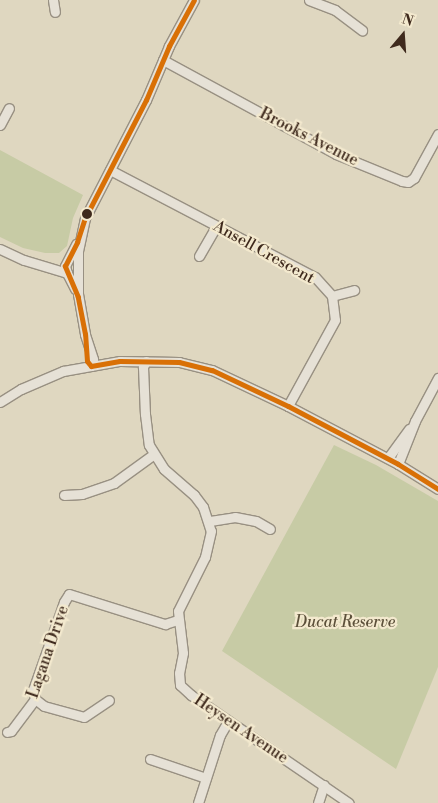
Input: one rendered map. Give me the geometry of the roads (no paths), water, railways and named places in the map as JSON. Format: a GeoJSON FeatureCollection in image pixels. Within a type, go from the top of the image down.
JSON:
{"type":"FeatureCollection","features":[{"type":"Feature","properties":{"kind":"street"},"geometry":{"type":"LineString","coordinates":[[53,0],[56,12]]}},
{"type":"Feature","properties":{"kind":"street"},"geometry":{"type":"LineString","coordinates":[[92,366],[93,359],[85,334],[73,270],[85,218],[146,100],[163,60],[194,0]]}},
{"type":"Feature","properties":{"kind":"street"},"geometry":{"type":"LineString","coordinates":[[309,0],[335,10],[362,30]]}},
{"type":"Feature","properties":{"kind":"street","name":"Brooks Avenue"},"geometry":{"type":"LineString","coordinates":[[163,60],[336,154],[402,181],[408,182],[414,178],[438,134]]}},
{"type":"Feature","properties":{"kind":"street"},"geometry":{"type":"LineString","coordinates":[[0,126],[9,108]]}},
{"type":"Feature","properties":{"kind":"street","name":"Ansell Crescent"},"geometry":{"type":"LineString","coordinates":[[110,170],[315,277],[332,296]]}},
{"type":"Feature","properties":{"kind":"street"},"geometry":{"type":"LineString","coordinates":[[199,256],[216,226]]}},
{"type":"Feature","properties":{"kind":"street"},"geometry":{"type":"LineString","coordinates":[[68,261],[82,229]]}},
{"type":"Feature","properties":{"kind":"street"},"geometry":{"type":"LineString","coordinates":[[0,249],[39,264],[73,270]]}},
{"type":"Feature","properties":{"kind":"street"},"geometry":{"type":"LineString","coordinates":[[39,264],[76,261],[73,270]]}},
{"type":"Feature","properties":{"kind":"street"},"geometry":{"type":"LineString","coordinates":[[288,406],[335,320],[332,296],[354,290]]}},
{"type":"Feature","properties":{"kind":"street"},"geometry":{"type":"LineString","coordinates":[[0,402],[63,371],[120,361],[179,362],[212,370],[288,406],[388,458],[438,489]]}},
{"type":"Feature","properties":{"kind":"street"},"geometry":{"type":"LineString","coordinates":[[146,361],[149,367],[145,390],[146,428],[154,454],[164,469],[194,495],[210,521],[235,517],[256,521],[270,529]]}},
{"type":"Feature","properties":{"kind":"street"},"geometry":{"type":"LineString","coordinates":[[398,464],[415,421],[438,378]]}},
{"type":"Feature","properties":{"kind":"street"},"geometry":{"type":"LineString","coordinates":[[388,458],[415,421]]}},
{"type":"Feature","properties":{"kind":"street"},"geometry":{"type":"LineString","coordinates":[[64,495],[82,494],[114,483],[154,454]]}},
{"type":"Feature","properties":{"kind":"street","name":"Heysen Avenue"},"geometry":{"type":"LineString","coordinates":[[210,521],[211,531],[208,546],[181,604],[178,620],[183,653],[178,673],[180,685],[185,691],[349,803]]}},
{"type":"Feature","properties":{"kind":"street","name":"Lagana Drive"},"geometry":{"type":"LineString","coordinates":[[7,732],[11,731],[35,699],[33,690],[64,602],[69,594],[157,620],[172,618],[178,620]]}},
{"type":"Feature","properties":{"kind":"street"},"geometry":{"type":"LineString","coordinates":[[35,699],[44,706],[84,718],[109,700]]}},
{"type":"Feature","properties":{"kind":"street"},"geometry":{"type":"LineString","coordinates":[[198,803],[220,735],[228,721]]}},
{"type":"Feature","properties":{"kind":"street"},"geometry":{"type":"LineString","coordinates":[[150,759],[206,778]]}},
{"type":"Feature","properties":{"kind":"street"},"geometry":{"type":"LineString","coordinates":[[318,803],[324,785]]}},
{"type":"Feature","properties":{"kind":"park label","name":"Ducat Reserve"},"geometry":{"type":"Point","coordinates":[345,622]}}]}
